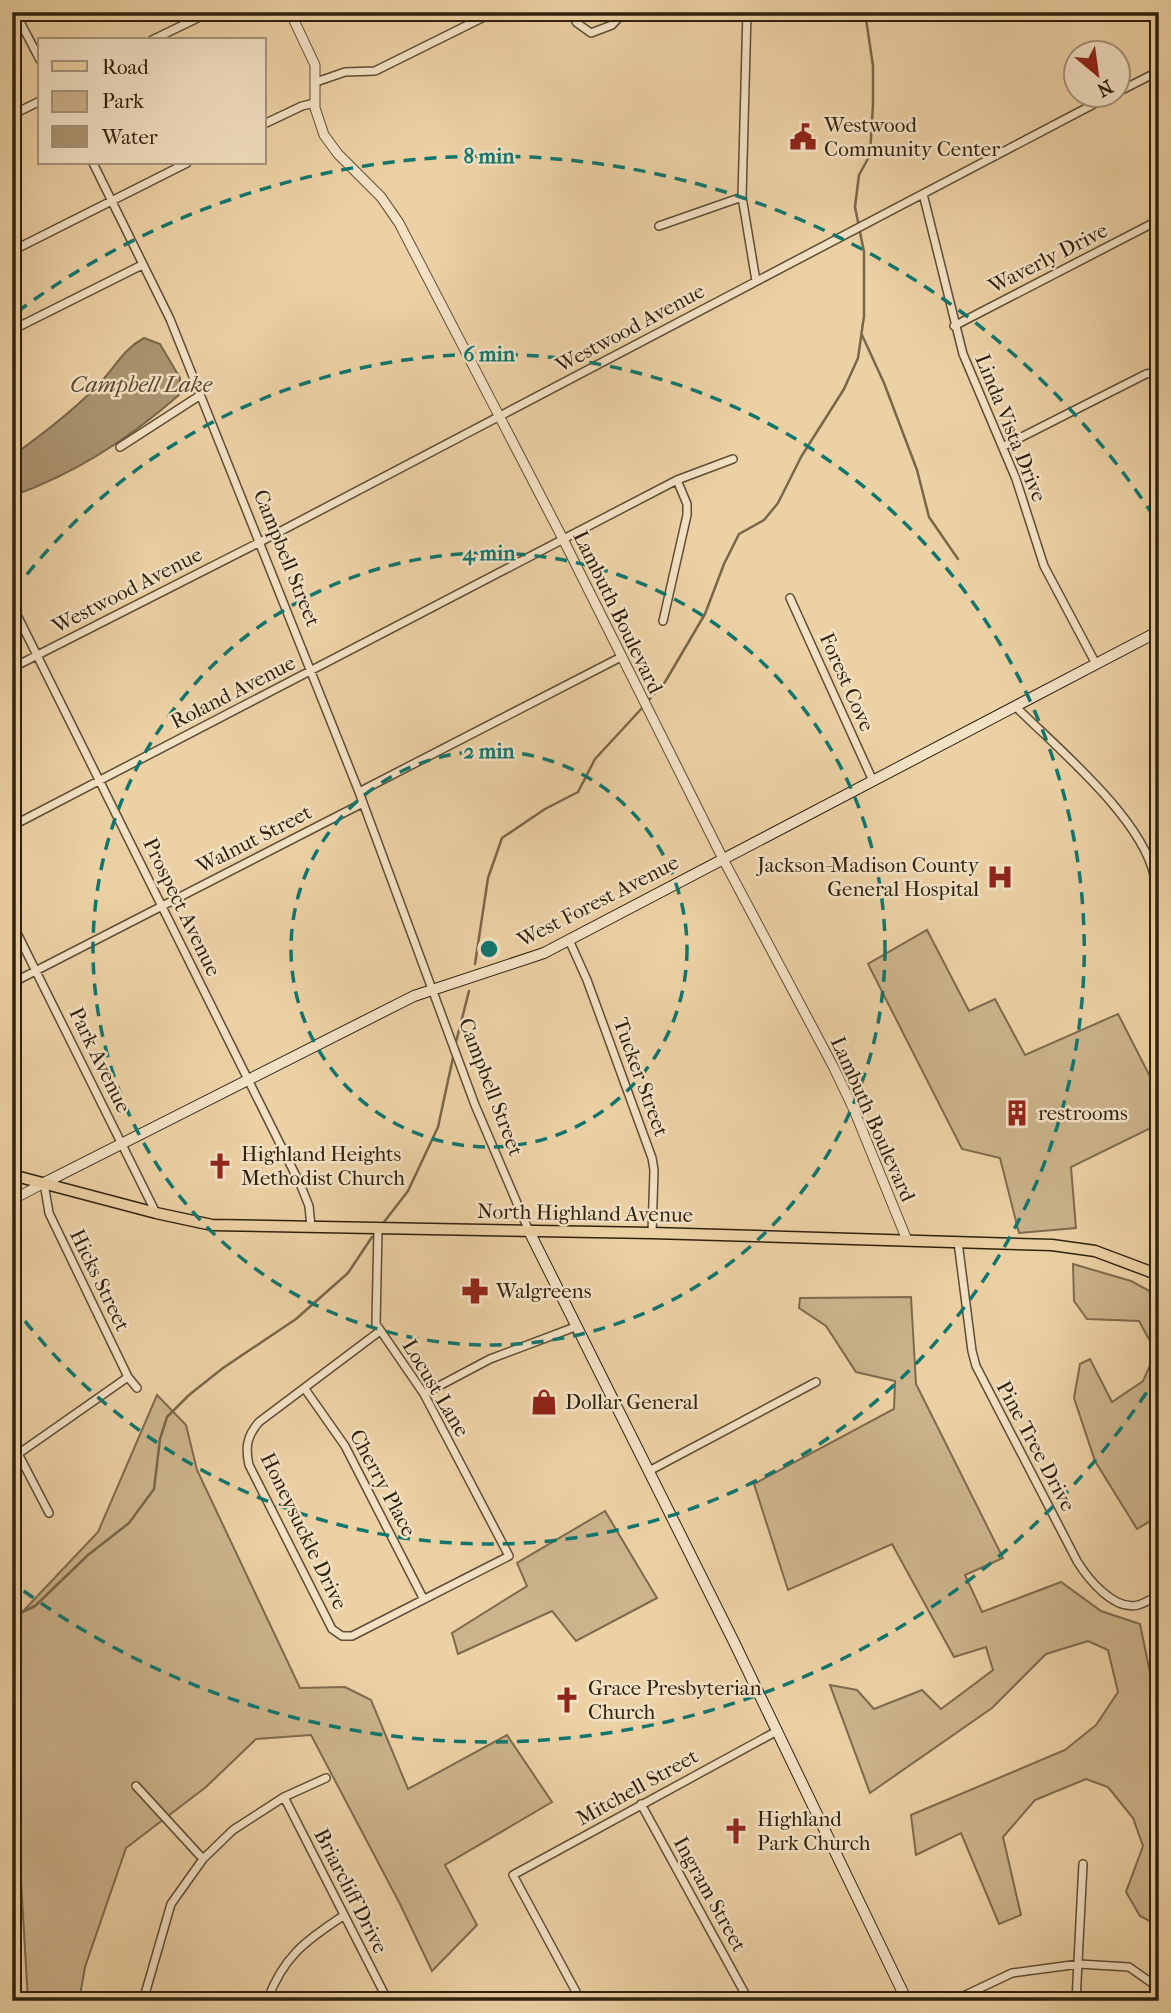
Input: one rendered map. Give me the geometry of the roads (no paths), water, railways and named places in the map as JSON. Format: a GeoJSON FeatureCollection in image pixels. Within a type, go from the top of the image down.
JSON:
{"type":"FeatureCollection","features":[{"type":"Feature","properties":{"kind":"main road","name":"West Forest Avenue"},"geometry":{"type":"LineString","coordinates":[[44,1183],[433,988],[522,962],[569,940],[1159,631]]}},
{"type":"Feature","properties":{"kind":"main road","name":"North Highland Avenue"},"geometry":{"type":"LineString","coordinates":[[12,1175],[212,1225],[652,1233],[1077,1247],[1116,1257],[1158,1274]]}},
{"type":"Feature","properties":{"kind":"main road","name":"Campbell Street"},"geometry":{"type":"LineString","coordinates":[[529,1231],[777,1731],[907,2001]]}},
{"type":"Feature","properties":{"kind":"street"},"geometry":{"type":"LineString","coordinates":[[15,12],[38,56]]}},
{"type":"Feature","properties":{"kind":"street"},"geometry":{"type":"LineString","coordinates":[[156,38],[210,12]]}},
{"type":"Feature","properties":{"kind":"street","name":"Lambuth Boulevard"},"geometry":{"type":"LineString","coordinates":[[290,12],[315,65],[315,103],[318,122],[324,135],[338,155],[381,197],[399,223],[563,539],[723,859],[849,1099],[906,1240]]}},
{"type":"Feature","properties":{"kind":"street"},"geometry":{"type":"LineString","coordinates":[[316,82],[345,72],[375,71],[494,12]]}},
{"type":"Feature","properties":{"kind":"street"},"geometry":{"type":"LineString","coordinates":[[570,12],[577,23],[591,33],[612,25],[624,12]]}},
{"type":"Feature","properties":{"kind":"street"},"geometry":{"type":"LineString","coordinates":[[747,12],[743,197],[756,281]]}},
{"type":"Feature","properties":{"kind":"street"},"geometry":{"type":"LineString","coordinates":[[1132,85],[1159,71]]}},
{"type":"Feature","properties":{"kind":"street"},"geometry":{"type":"LineString","coordinates":[[12,115],[38,102]]}},
{"type":"Feature","properties":{"kind":"street"},"geometry":{"type":"LineString","coordinates":[[266,123],[302,106],[315,103]]}},
{"type":"Feature","properties":{"kind":"street","name":"Westwood Avenue"},"geometry":{"type":"LineString","coordinates":[[12,668],[260,542],[1086,108]]}},
{"type":"Feature","properties":{"kind":"street","name":"Campbell Street"},"geometry":{"type":"LineString","coordinates":[[94,164],[170,320],[312,671],[475,1105],[529,1231]]}},
{"type":"Feature","properties":{"kind":"street"},"geometry":{"type":"LineString","coordinates":[[12,251],[185,164]]}},
{"type":"Feature","properties":{"kind":"street","name":"Linda Vista Drive"},"geometry":{"type":"LineString","coordinates":[[923,194],[963,354],[1004,446],[1040,557],[1096,664]]}},
{"type":"Feature","properties":{"kind":"street"},"geometry":{"type":"LineString","coordinates":[[659,226],[743,197]]}},
{"type":"Feature","properties":{"kind":"street","name":"Waverly Drive"},"geometry":{"type":"LineString","coordinates":[[954,326],[1159,220]]}},
{"type":"Feature","properties":{"kind":"street"},"geometry":{"type":"LineString","coordinates":[[12,330],[142,265]]}},
{"type":"Feature","properties":{"kind":"street"},"geometry":{"type":"LineString","coordinates":[[1004,446],[1146,374],[1159,372]]}},
{"type":"Feature","properties":{"kind":"street"},"geometry":{"type":"LineString","coordinates":[[120,447],[199,396]]}},
{"type":"Feature","properties":{"kind":"street","name":"Roland Avenue"},"geometry":{"type":"LineString","coordinates":[[12,827],[677,480],[733,459]]}},
{"type":"Feature","properties":{"kind":"street"},"geometry":{"type":"LineString","coordinates":[[663,621],[687,515],[687,504],[677,480]]}},
{"type":"Feature","properties":{"kind":"street","name":"Forest Cove"},"geometry":{"type":"LineString","coordinates":[[790,598],[873,781]]}},
{"type":"Feature","properties":{"kind":"street","name":"Prospect Avenue"},"geometry":{"type":"LineString","coordinates":[[12,605],[301,1186],[309,1206],[311,1227]]}},
{"type":"Feature","properties":{"kind":"street"},"geometry":{"type":"LineString","coordinates":[[359,792],[621,657]]}},
{"type":"Feature","properties":{"kind":"street"},"geometry":{"type":"LineString","coordinates":[[1015,706],[1114,806],[1137,834],[1147,852],[1154,876],[1159,940]]}},
{"type":"Feature","properties":{"kind":"street","name":"Walnut Street"},"geometry":{"type":"LineString","coordinates":[[12,983],[363,803]]}},
{"type":"Feature","properties":{"kind":"street","name":"Park Avenue"},"geometry":{"type":"LineString","coordinates":[[12,923],[156,1213]]}},
{"type":"Feature","properties":{"kind":"street","name":"Tucker Street"},"geometry":{"type":"LineString","coordinates":[[569,940],[587,980],[652,1158],[652,1233]]}},
{"type":"Feature","properties":{"kind":"street"},"geometry":{"type":"LineString","coordinates":[[12,1200],[44,1183]]}},
{"type":"Feature","properties":{"kind":"street","name":"Hicks Street"},"geometry":{"type":"LineString","coordinates":[[44,1183],[48,1213],[128,1377],[136,1388]]}},
{"type":"Feature","properties":{"kind":"street","name":"Locust Lane"},"geometry":{"type":"LineString","coordinates":[[381,1229],[375,1313],[380,1331],[424,1394],[509,1556],[423,1598]]}},
{"type":"Feature","properties":{"kind":"street","name":"Pine Tree Drive"},"geometry":{"type":"LineString","coordinates":[[958,1242],[976,1366],[1077,1561],[1099,1590],[1126,1605],[1138,1605],[1159,1595]]}},
{"type":"Feature","properties":{"kind":"street"},"geometry":{"type":"LineString","coordinates":[[424,1394],[490,1359],[575,1327]]}},
{"type":"Feature","properties":{"kind":"street","name":"Honeysuckle Drive"},"geometry":{"type":"LineString","coordinates":[[380,1331],[259,1422],[252,1430],[246,1453],[249,1465],[332,1629],[342,1636],[352,1636],[423,1598]]}},
{"type":"Feature","properties":{"kind":"street"},"geometry":{"type":"LineString","coordinates":[[18,1454],[128,1377]]}},
{"type":"Feature","properties":{"kind":"street"},"geometry":{"type":"LineString","coordinates":[[649,1471],[816,1382]]}},
{"type":"Feature","properties":{"kind":"street","name":"Cherry Place"},"geometry":{"type":"LineString","coordinates":[[304,1389],[345,1446],[423,1598]]}},
{"type":"Feature","properties":{"kind":"street"},"geometry":{"type":"LineString","coordinates":[[12,1442],[48,1513]]}},
{"type":"Feature","properties":{"kind":"street","name":"Mitchell Street"},"geometry":{"type":"LineString","coordinates":[[581,2001],[513,1875],[777,1731]]}},
{"type":"Feature","properties":{"kind":"street"},"geometry":{"type":"LineString","coordinates":[[144,2001],[171,1904],[203,1859],[233,1830],[284,1797],[326,1778]]}},
{"type":"Feature","properties":{"kind":"street"},"geometry":{"type":"LineString","coordinates":[[136,1786],[203,1859]]}},
{"type":"Feature","properties":{"kind":"street","name":"Briarcliff Drive"},"geometry":{"type":"LineString","coordinates":[[284,1797],[388,2001]]}},
{"type":"Feature","properties":{"kind":"street","name":"Ingram Street"},"geometry":{"type":"LineString","coordinates":[[640,1804],[750,2001]]}},
{"type":"Feature","properties":{"kind":"street"},"geometry":{"type":"LineString","coordinates":[[1076,2001],[1083,1864]]}},
{"type":"Feature","properties":{"kind":"street"},"geometry":{"type":"LineString","coordinates":[[267,2001],[275,1978],[303,1942],[343,1916]]}},
{"type":"Feature","properties":{"kind":"street"},"geometry":{"type":"LineString","coordinates":[[953,2001],[1012,1973],[1079,1964],[1129,1967],[1159,1989]]}},
{"type":"Feature","properties":{"kind":"water","name":"Campbell Lake"},"geometry":{"type":"Polygon","coordinates":[[[144,338],[160,344],[180,378],[179,395],[141,426],[80,466],[12,496],[12,456],[78,404],[104,379],[124,354],[144,338]]]}},
{"type":"Feature","properties":{"kind":"waterway"},"geometry":{"type":"LineString","coordinates":[[647,702],[665,682],[705,614],[739,534],[764,520],[778,503],[801,457],[844,389],[858,358],[864,316],[864,252],[855,207],[859,175],[870,155],[873,104],[873,66],[865,12]]}},
{"type":"Feature","properties":{"kind":"waterway"},"geometry":{"type":"LineString","coordinates":[[862,335],[884,383],[917,470],[929,517],[958,559]]}},
{"type":"Feature","properties":{"kind":"waterway"},"geometry":{"type":"LineString","coordinates":[[475,964],[488,878],[502,838],[545,809],[578,792],[595,759],[643,707]]}},
{"type":"Feature","properties":{"kind":"waterway"},"geometry":{"type":"LineString","coordinates":[[455,1046],[469,991]]}},
{"type":"Feature","properties":{"kind":"waterway"},"geometry":{"type":"LineString","coordinates":[[384,1222],[408,1191],[438,1127],[454,1053]]}},
{"type":"Feature","properties":{"kind":"waterway"},"geometry":{"type":"LineString","coordinates":[[12,1617],[35,1606],[88,1555],[129,1523],[154,1489],[160,1439],[167,1417],[223,1368],[296,1319],[348,1273],[372,1237]]}},
{"type":"Feature","properties":{"kind":"place","name":"Westwood Community Center"},"geometry":{"type":"Point","coordinates":[803,137]}},
{"type":"Feature","properties":{"kind":"place","name":"Jackson-Madison County General Hospital"},"geometry":{"type":"Point","coordinates":[1000,877]}},
{"type":"Feature","properties":{"kind":"place","name":"restrooms"},"geometry":{"type":"Point","coordinates":[1017,1113]}},
{"type":"Feature","properties":{"kind":"place","name":"Highland Heights Methodist Church"},"geometry":{"type":"Point","coordinates":[220,1166]}},
{"type":"Feature","properties":{"kind":"place","name":"Walgreens"},"geometry":{"type":"Point","coordinates":[475,1291]}},
{"type":"Feature","properties":{"kind":"place","name":"Dollar General"},"geometry":{"type":"Point","coordinates":[544,1402]}},
{"type":"Feature","properties":{"kind":"place","name":"Grace Presbyterian Church"},"geometry":{"type":"Point","coordinates":[567,1700]}},
{"type":"Feature","properties":{"kind":"place","name":"Highland Park Church"},"geometry":{"type":"Point","coordinates":[736,1831]}}]}
